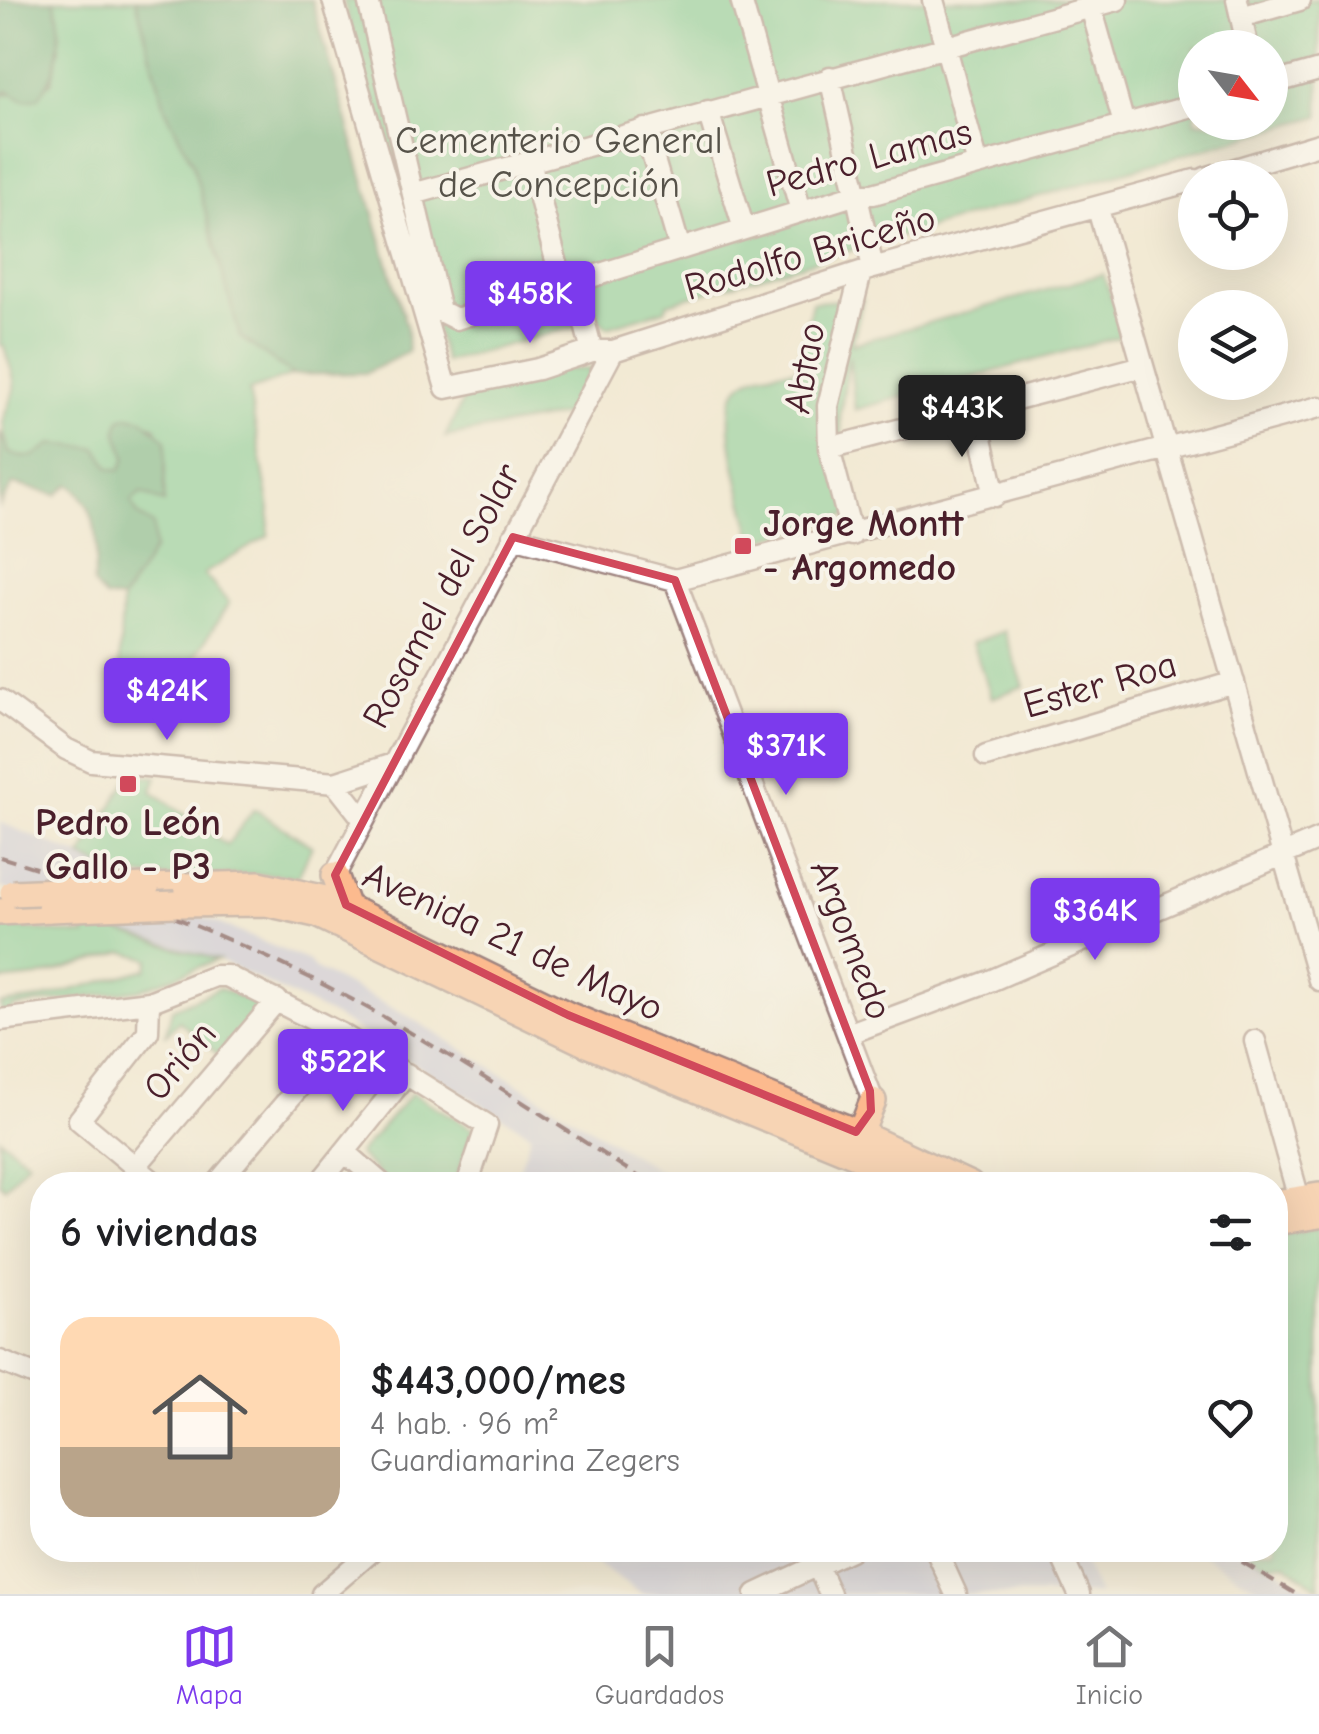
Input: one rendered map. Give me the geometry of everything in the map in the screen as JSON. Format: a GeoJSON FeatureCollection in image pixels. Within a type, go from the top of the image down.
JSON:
{"type":"FeatureCollection","features":[{"type":"Feature","properties":{"kind":"main road"},"geometry":{"type":"LineString","coordinates":[[310,894],[335,875],[346,905]]}},
{"type":"Feature","properties":{"kind":"main road","name":"Avenida 21 de Mayo"},"geometry":{"type":"LineString","coordinates":[[4,899],[146,887],[258,884],[310,894],[346,905],[555,1009],[856,1132],[941,1172]]}},
{"type":"Feature","properties":{"kind":"main road","name":"Avenida 21 de Mayo"},"geometry":{"type":"LineString","coordinates":[[4,899],[50,909],[254,902],[316,914],[589,1045],[897,1172]]}},
{"type":"Feature","properties":{"kind":"main road"},"geometry":{"type":"LineString","coordinates":[[827,1142],[856,1132],[873,1101]]}},
{"type":"Feature","properties":{"kind":"main road"},"geometry":{"type":"LineString","coordinates":[[873,1101],[905,1156]]}},
{"type":"Feature","properties":{"kind":"street","name":"Rodolfo Briceño"},"geometry":{"type":"LineString","coordinates":[[333,0],[446,388],[538,370],[784,301],[867,270],[1178,185]]}},
{"type":"Feature","properties":{"kind":"street"},"geometry":{"type":"LineString","coordinates":[[741,0],[801,211]]}},
{"type":"Feature","properties":{"kind":"street"},"geometry":{"type":"LineString","coordinates":[[932,0],[978,165]]}},
{"type":"Feature","properties":{"kind":"street"},"geometry":{"type":"LineString","coordinates":[[373,1],[413,194],[1090,4],[1116,0]]}},
{"type":"Feature","properties":{"kind":"street"},"geometry":{"type":"LineString","coordinates":[[1239,8],[1300,0]]}},
{"type":"Feature","properties":{"kind":"street"},"geometry":{"type":"LineString","coordinates":[[1090,4],[1124,124]]}},
{"type":"Feature","properties":{"kind":"street"},"geometry":{"type":"LineString","coordinates":[[1288,79],[1319,70]]}},
{"type":"Feature","properties":{"kind":"street"},"geometry":{"type":"LineString","coordinates":[[830,77],[857,194],[867,270]]}},
{"type":"Feature","properties":{"kind":"street","name":"Pedro Lamas"},"geometry":{"type":"LineString","coordinates":[[413,194],[440,311],[456,319],[857,194],[873,194],[1178,110]]}},
{"type":"Feature","properties":{"kind":"street"},"geometry":{"type":"LineString","coordinates":[[708,112],[744,229]]}},
{"type":"Feature","properties":{"kind":"street"},"geometry":{"type":"LineString","coordinates":[[645,129],[680,248]]}},
{"type":"Feature","properties":{"kind":"street"},"geometry":{"type":"LineString","coordinates":[[1265,160],[1319,144]]}},
{"type":"Feature","properties":{"kind":"street"},"geometry":{"type":"LineString","coordinates":[[530,161],[569,285],[603,351]]}},
{"type":"Feature","properties":{"kind":"street"},"geometry":{"type":"LineString","coordinates":[[1098,209],[1319,980]]}},
{"type":"Feature","properties":{"kind":"street","name":"Abtao"},"geometry":{"type":"LineString","coordinates":[[852,535],[829,448],[828,406],[867,270]]}},
{"type":"Feature","properties":{"kind":"street"},"geometry":{"type":"LineString","coordinates":[[645,338],[668,344]]}},
{"type":"Feature","properties":{"kind":"street","name":"Rosamel del Solar"},"geometry":{"type":"LineString","coordinates":[[335,875],[513,537],[603,351]]}},
{"type":"Feature","properties":{"kind":"street"},"geometry":{"type":"LineString","coordinates":[[829,448],[1143,366]]}},
{"type":"Feature","properties":{"kind":"street"},"geometry":{"type":"LineString","coordinates":[[513,537],[675,580],[1319,407]]}},
{"type":"Feature","properties":{"kind":"street"},"geometry":{"type":"LineString","coordinates":[[976,412],[996,496]]}},
{"type":"Feature","properties":{"kind":"street","name":"Argomedo"},"geometry":{"type":"LineString","coordinates":[[675,580],[873,1101]]}},
{"type":"Feature","properties":{"kind":"street","name":"Ester Roa"},"geometry":{"type":"LineString","coordinates":[[986,756],[1234,682]]}},
{"type":"Feature","properties":{"kind":"street"},"geometry":{"type":"LineString","coordinates":[[0,700],[66,750],[91,761],[334,783],[393,764]]}},
{"type":"Feature","properties":{"kind":"street"},"geometry":{"type":"LineString","coordinates":[[334,783],[364,820]]}},
{"type":"Feature","properties":{"kind":"street"},"geometry":{"type":"LineString","coordinates":[[850,1033],[990,982],[1319,839]]}},
{"type":"Feature","properties":{"kind":"street"},"geometry":{"type":"LineString","coordinates":[[0,1020],[149,1002],[215,976],[227,976],[343,1035],[487,1125],[471,1172]]}},
{"type":"Feature","properties":{"kind":"street","name":"Orión"},"geometry":{"type":"LineString","coordinates":[[135,1167],[278,1000]]}},
{"type":"Feature","properties":{"kind":"street"},"geometry":{"type":"LineString","coordinates":[[141,1172],[79,1120],[148,1032],[149,1002]]}},
{"type":"Feature","properties":{"kind":"street"},"geometry":{"type":"LineString","coordinates":[[227,1172],[343,1035]]}},
{"type":"Feature","properties":{"kind":"street"},"geometry":{"type":"LineString","coordinates":[[1254,1041],[1303,1203]]}},
{"type":"Feature","properties":{"kind":"street"},"geometry":{"type":"LineString","coordinates":[[329,1172],[407,1074]]}},
{"type":"Feature","properties":{"kind":"street"},"geometry":{"type":"LineString","coordinates":[[345,1152],[368,1172]]}},
{"type":"Feature","properties":{"kind":"street"},"geometry":{"type":"LineString","coordinates":[[0,1360],[30,1373]]}},
{"type":"Feature","properties":{"kind":"street"},"geometry":{"type":"LineString","coordinates":[[322,1594],[359,1562]]}},
{"type":"Feature","properties":{"kind":"street"},"geometry":{"type":"LineString","coordinates":[[756,1594],[825,1562]]}},
{"type":"Feature","properties":{"kind":"street"},"geometry":{"type":"LineString","coordinates":[[941,1562],[956,1594]]}},
{"type":"Feature","properties":{"kind":"street"},"geometry":{"type":"LineString","coordinates":[[1064,1562],[1078,1594]]}},
{"type":"Feature","properties":{"kind":"street"},"geometry":{"type":"LineString","coordinates":[[817,1566],[830,1594]]}},
{"type":"Feature","properties":{"kind":"highlighted area"},"geometry":{"type":"Polygon","coordinates":[[[513,537],[675,580],[870,1091],[871,1111],[856,1132],[568,1015],[346,905],[335,875],[513,537]]]}},
{"type":"Feature","properties":{"kind":"shaded area"},"geometry":{"type":"Polygon","coordinates":[[[0,822],[121,873],[191,912],[309,961],[314,968],[410,1017],[662,1172],[518,1172],[531,1134],[334,1016],[218,960],[84,921],[0,887],[0,822]]]}},
{"type":"Feature","properties":{"kind":"shaded area"},"geometry":{"type":"Polygon","coordinates":[[[594,1562],[1083,1562],[1099,1594],[641,1594],[594,1562]]]}},
{"type":"Feature","properties":{"kind":"shaded area"},"geometry":{"type":"Polygon","coordinates":[[[1215,1562],[1264,1562],[1319,1594],[1267,1594],[1215,1562]]]}},
{"type":"Feature","properties":{"kind":"green space"},"geometry":{"type":"Polygon","coordinates":[[[0,0],[54,0],[60,38],[56,64],[38,98],[24,100],[8,91],[0,96],[0,0]]]}},
{"type":"Feature","properties":{"kind":"green space"},"geometry":{"type":"Polygon","coordinates":[[[54,0],[136,0],[165,108],[192,162],[240,337],[293,375],[249,391],[270,509],[268,536],[204,574],[229,603],[175,689],[119,674],[122,600],[154,549],[131,502],[140,492],[163,502],[156,427],[128,416],[117,431],[126,458],[121,470],[110,468],[97,448],[22,459],[9,453],[4,433],[4,416],[14,388],[4,346],[0,345],[0,96],[51,83],[60,48],[54,0]]]}},
{"type":"Feature","properties":{"kind":"green space"},"geometry":{"type":"Polygon","coordinates":[[[136,0],[312,0],[407,328],[408,352],[366,373],[293,375],[240,337],[192,162],[165,108],[136,0]]]}},
{"type":"Feature","properties":{"kind":"green space","name":"Cementerio General de Concepción"},"geometry":{"type":"Polygon","coordinates":[[[343,0],[1319,0],[1319,116],[1288,125],[1288,30],[1178,30],[1178,140],[1235,140],[668,303],[665,310],[607,327],[600,320],[445,362],[343,0]]]}},
{"type":"Feature","properties":{"kind":"green space"},"geometry":{"type":"Polygon","coordinates":[[[1103,274],[1126,335],[855,410],[849,356],[840,416],[851,514],[754,542],[734,462],[732,401],[738,388],[750,378],[796,369],[812,302],[863,299],[852,344],[1103,274]]]}},
{"type":"Feature","properties":{"kind":"green space"},"geometry":{"type":"Polygon","coordinates":[[[538,369],[591,369],[568,414],[445,437],[470,385],[538,369]]]}},
{"type":"Feature","properties":{"kind":"green space"},"geometry":{"type":"Polygon","coordinates":[[[120,419],[143,419],[166,440],[164,503],[141,492],[131,502],[139,516],[153,525],[154,550],[122,600],[105,598],[93,584],[95,529],[87,505],[69,484],[57,495],[13,484],[0,506],[0,432],[9,453],[21,457],[32,456],[51,444],[97,448],[110,468],[120,470],[126,458],[117,431],[120,419]]]}},
{"type":"Feature","properties":{"kind":"green space"},"geometry":{"type":"Polygon","coordinates":[[[1004,631],[1024,686],[992,698],[972,643],[1004,631]]]}},
{"type":"Feature","properties":{"kind":"green space"},"geometry":{"type":"Polygon","coordinates":[[[130,775],[157,777],[152,791],[227,845],[254,809],[312,846],[298,877],[146,877],[119,873],[81,857],[130,775]]]}},
{"type":"Feature","properties":{"kind":"green space"},"geometry":{"type":"Polygon","coordinates":[[[84,921],[218,960],[139,990],[14,1007],[4,1017],[0,1004],[39,999],[147,969],[150,959],[124,952],[38,977],[0,981],[0,926],[85,935],[84,921]]]}},
{"type":"Feature","properties":{"kind":"green space"},"geometry":{"type":"Polygon","coordinates":[[[219,988],[262,1006],[222,1058],[179,1021],[165,1036],[172,1009],[219,988]]]}},
{"type":"Feature","properties":{"kind":"green space"},"geometry":{"type":"Polygon","coordinates":[[[345,1052],[385,1075],[388,1081],[376,1094],[338,1060],[345,1052]]]}},
{"type":"Feature","properties":{"kind":"green space"},"geometry":{"type":"Polygon","coordinates":[[[412,1093],[474,1129],[459,1172],[376,1172],[358,1154],[412,1093]]]}},
{"type":"Feature","properties":{"kind":"green space"},"geometry":{"type":"Polygon","coordinates":[[[0,1138],[28,1161],[5,1188],[0,1183],[0,1138]]]}},
{"type":"Feature","properties":{"kind":"green space"},"geometry":{"type":"Polygon","coordinates":[[[1319,1227],[1319,1588],[1284,1563],[1263,1562],[1288,1562],[1288,1233],[1319,1227]]]}},
{"type":"Feature","properties":{"kind":"railway"},"geometry":{"type":"LineString","coordinates":[[0,857],[180,919],[311,978],[429,1044],[632,1172]]}},
{"type":"Feature","properties":{"kind":"railway"},"geometry":{"type":"LineString","coordinates":[[1242,1562],[1296,1594]]}},
{"type":"Feature","properties":{"kind":"place","name":"Jorge Montt - Argomedo"},"geometry":{"type":"Point","coordinates":[743,546]}},
{"type":"Feature","properties":{"kind":"place","name":"Pedro León Gallo - P3"},"geometry":{"type":"Point","coordinates":[128,784]}}]}
